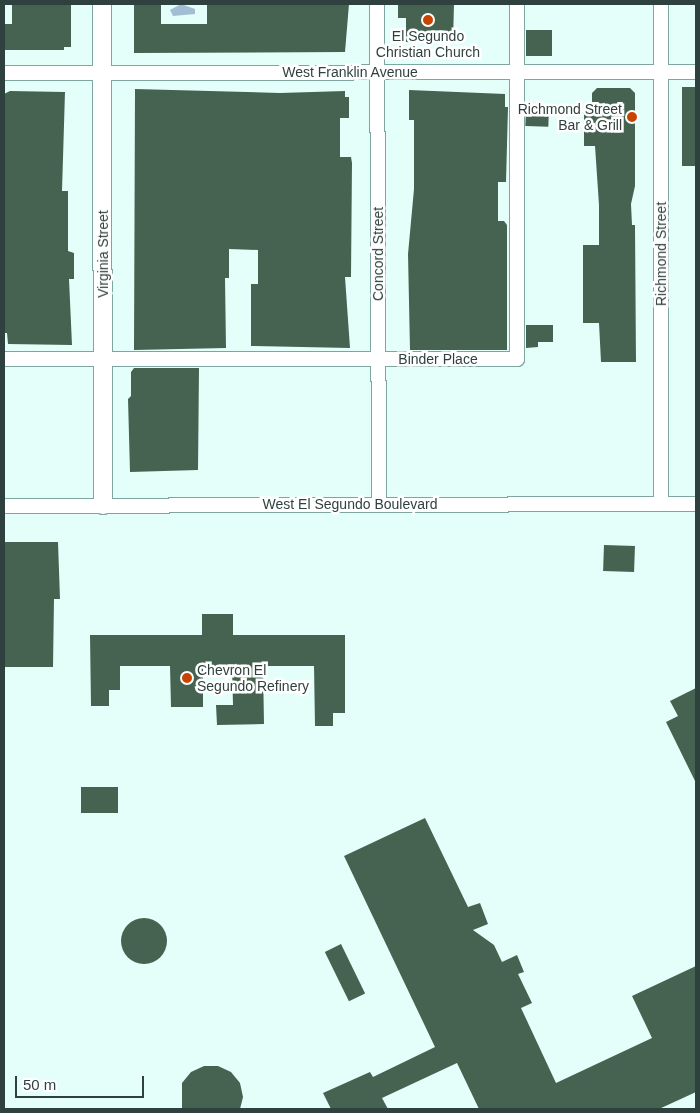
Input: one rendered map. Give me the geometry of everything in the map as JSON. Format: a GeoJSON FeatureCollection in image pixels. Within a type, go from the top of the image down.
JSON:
{"type":"FeatureCollection","features":[{"type":"Feature","properties":{"kind":"street","name":"Virginia Street"},"geometry":{"type":"LineString","coordinates":[[102,4],[104,505]]}},
{"type":"Feature","properties":{"kind":"street","name":"Concord Street"},"geometry":{"type":"LineString","coordinates":[[378,4],[379,504]]}},
{"type":"Feature","properties":{"kind":"street","name":"Binder Place"},"geometry":{"type":"LineString","coordinates":[[4,359],[517,359],[517,4]]}},
{"type":"Feature","properties":{"kind":"street","name":"Richmond Street"},"geometry":{"type":"LineString","coordinates":[[661,4],[661,504]]}},
{"type":"Feature","properties":{"kind":"street","name":"West Franklin Avenue"},"geometry":{"type":"LineString","coordinates":[[4,74],[696,72]]}},
{"type":"Feature","properties":{"kind":"street","name":"West El Segundo Boulevard"},"geometry":{"type":"LineString","coordinates":[[4,506],[696,504]]}},
{"type":"Feature","properties":{"kind":"water"},"geometry":{"type":"Polygon","coordinates":[[[181,4],[195,9],[195,14],[173,16],[170,10],[181,4]]]}},
{"type":"Feature","properties":{"kind":"building"},"geometry":{"type":"Polygon","coordinates":[[[12,4],[71,4],[71,47],[64,47],[64,50],[4,50],[4,24],[12,24],[12,4]]]}},
{"type":"Feature","properties":{"kind":"building"},"geometry":{"type":"Polygon","coordinates":[[[134,4],[161,4],[161,24],[207,24],[207,4],[349,4],[345,52],[134,53],[134,4]]]}},
{"type":"Feature","properties":{"kind":"building"},"geometry":{"type":"Polygon","coordinates":[[[398,4],[454,4],[453,42],[406,42],[406,18],[398,18],[398,4]]]}},
{"type":"Feature","properties":{"kind":"building"},"geometry":{"type":"Polygon","coordinates":[[[526,30],[552,30],[552,56],[526,56],[526,30]]]}},
{"type":"Feature","properties":{"kind":"building"},"geometry":{"type":"Polygon","coordinates":[[[682,87],[696,87],[696,166],[682,166],[682,87]]]}},
{"type":"Feature","properties":{"kind":"building"},"geometry":{"type":"Polygon","coordinates":[[[597,88],[630,88],[635,93],[635,186],[631,204],[632,225],[635,225],[636,362],[601,362],[599,323],[583,323],[583,245],[599,245],[599,205],[595,146],[584,146],[584,109],[592,109],[592,93],[597,88]]]}},
{"type":"Feature","properties":{"kind":"building"},"geometry":{"type":"Polygon","coordinates":[[[135,89],[280,93],[345,91],[345,97],[349,97],[349,118],[340,118],[340,157],[351,157],[352,163],[351,277],[345,277],[350,348],[251,346],[251,284],[258,284],[258,250],[229,249],[229,278],[225,278],[226,348],[134,350],[135,89]]]}},
{"type":"Feature","properties":{"kind":"building"},"geometry":{"type":"Polygon","coordinates":[[[409,90],[505,94],[505,107],[508,107],[506,182],[498,182],[498,221],[504,221],[507,225],[507,350],[410,350],[408,254],[414,189],[414,120],[409,120],[409,90]]]}},
{"type":"Feature","properties":{"kind":"building"},"geometry":{"type":"Polygon","coordinates":[[[10,91],[65,92],[62,191],[68,191],[68,251],[74,253],[74,279],[69,279],[72,345],[8,344],[7,333],[4,333],[4,94],[10,91]]]}},
{"type":"Feature","properties":{"kind":"building"},"geometry":{"type":"Polygon","coordinates":[[[526,107],[549,108],[548,127],[525,126],[526,107]]]}},
{"type":"Feature","properties":{"kind":"building"},"geometry":{"type":"Polygon","coordinates":[[[526,325],[553,325],[553,342],[538,342],[538,347],[526,348],[526,325]]]}},
{"type":"Feature","properties":{"kind":"building"},"geometry":{"type":"Polygon","coordinates":[[[134,368],[199,368],[198,470],[130,472],[128,399],[131,396],[131,372],[134,368]]]}},
{"type":"Feature","properties":{"kind":"building"},"geometry":{"type":"Polygon","coordinates":[[[4,542],[58,542],[60,599],[54,599],[53,667],[4,667],[4,542]]]}},
{"type":"Feature","properties":{"kind":"building"},"geometry":{"type":"Polygon","coordinates":[[[604,545],[635,546],[634,572],[603,571],[604,545]]]}},
{"type":"Feature","properties":{"kind":"building","name":"Chevron El Segundo Refinery"},"geometry":{"type":"Polygon","coordinates":[[[202,614],[233,614],[233,635],[345,635],[345,713],[333,713],[333,726],[315,726],[314,666],[263,666],[264,724],[217,725],[216,705],[233,705],[232,666],[203,666],[203,707],[171,707],[170,666],[120,666],[120,690],[109,690],[109,706],[91,706],[90,635],[202,635],[202,614]]]}},
{"type":"Feature","properties":{"kind":"building"},"geometry":{"type":"Polygon","coordinates":[[[696,688],[696,783],[666,722],[678,716],[670,701],[696,688]]]}},
{"type":"Feature","properties":{"kind":"building"},"geometry":{"type":"Polygon","coordinates":[[[81,787],[118,787],[118,813],[81,813],[81,787]]]}},
{"type":"Feature","properties":{"kind":"building"},"geometry":{"type":"Polygon","coordinates":[[[425,818],[468,907],[480,903],[488,924],[473,930],[494,945],[502,962],[517,955],[524,972],[518,974],[532,1003],[521,1008],[556,1083],[652,1038],[632,996],[696,966],[696,1092],[659,1109],[479,1109],[457,1063],[382,1098],[388,1109],[331,1109],[323,1093],[370,1072],[373,1077],[435,1047],[344,856],[425,818]]]}},
{"type":"Feature","properties":{"kind":"building"},"geometry":{"type":"Polygon","coordinates":[[[144,918],[157,922],[163,928],[167,941],[163,954],[157,960],[144,964],[131,960],[125,954],[121,941],[125,928],[131,922],[144,918]]]}},
{"type":"Feature","properties":{"kind":"building"},"geometry":{"type":"Polygon","coordinates":[[[341,944],[365,993],[349,1001],[325,952],[341,944]]]}},
{"type":"Feature","properties":{"kind":"building"},"geometry":{"type":"Polygon","coordinates":[[[204,1066],[218,1066],[231,1072],[240,1083],[243,1097],[240,1109],[182,1109],[182,1083],[191,1072],[204,1066]]]}},
{"type":"Feature","properties":{"kind":"place","name":"El Segundo Christian Church"},"geometry":{"type":"Point","coordinates":[428,20]}},
{"type":"Feature","properties":{"kind":"place","name":"Richmond Street Bar & Grill"},"geometry":{"type":"Point","coordinates":[632,117]}},
{"type":"Feature","properties":{"kind":"place","name":"Chevron El Segundo Refinery"},"geometry":{"type":"Point","coordinates":[187,678]}}]}
